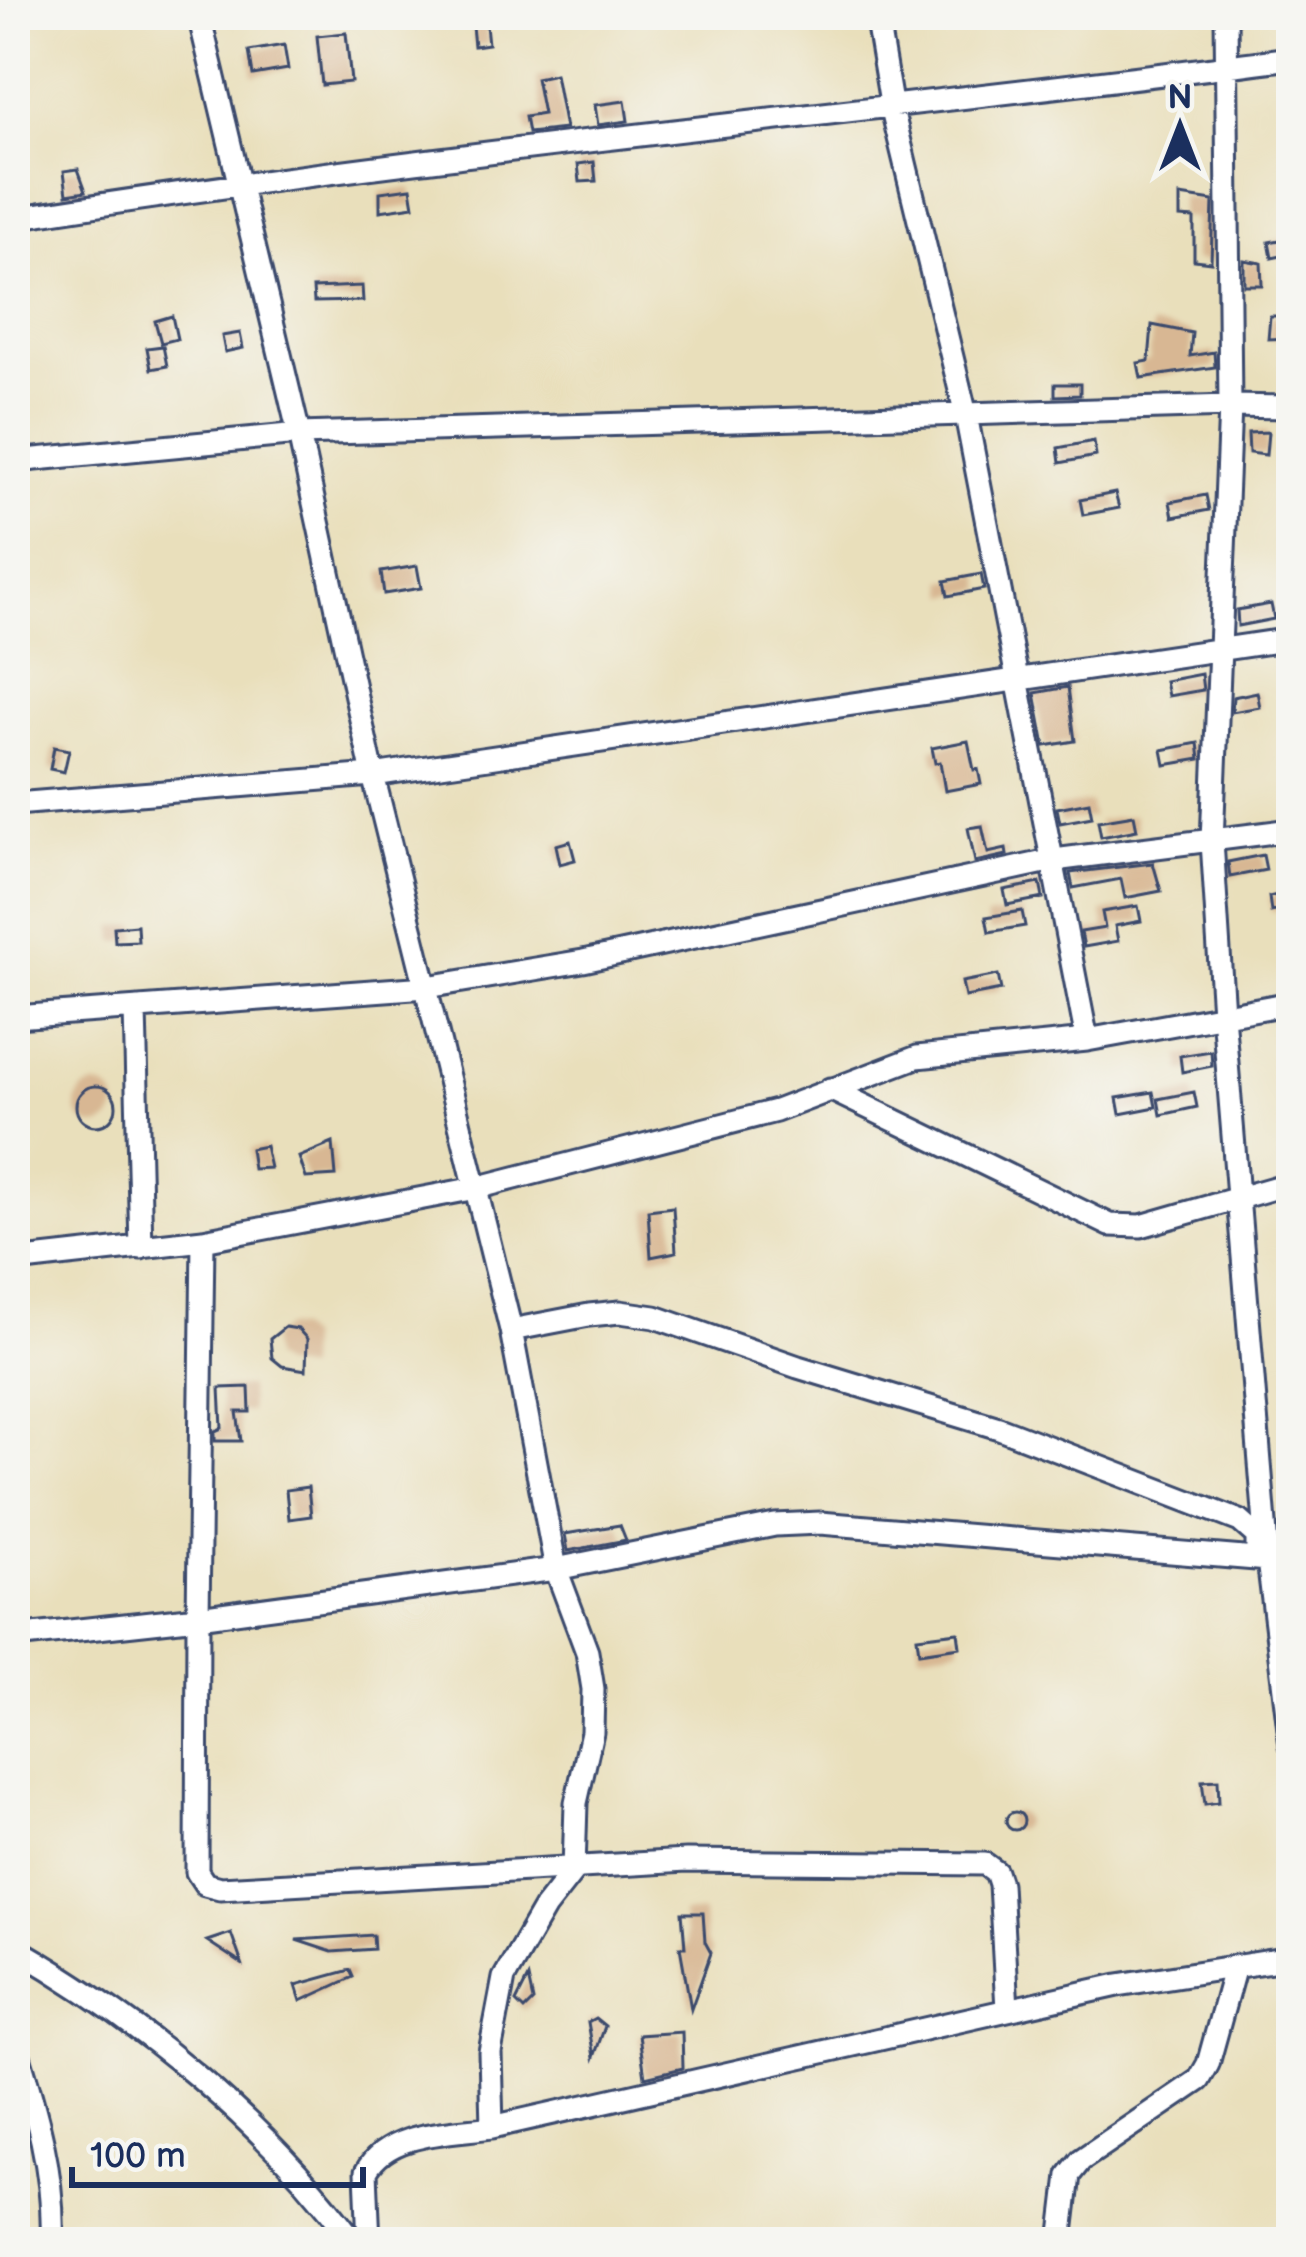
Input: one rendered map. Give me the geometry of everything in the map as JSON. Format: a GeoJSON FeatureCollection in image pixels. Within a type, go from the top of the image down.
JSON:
{"type":"FeatureCollection","features":[{"type":"Feature","properties":{"kind":"street"},"geometry":{"type":"LineString","coordinates":[[199,15],[299,434],[373,775],[511,1330],[556,1569],[587,1652],[593,1689],[592,1732],[576,1803],[574,1870],[545,1906],[504,1978],[490,2052],[492,2127]]}},
{"type":"Feature","properties":{"kind":"street"},"geometry":{"type":"LineString","coordinates":[[876,15],[892,109],[966,415],[1087,1040]]}},
{"type":"Feature","properties":{"kind":"street"},"geometry":{"type":"LineString","coordinates":[[1226,15],[1230,406],[1212,841],[1263,1559],[1291,1746]]}},
{"type":"Feature","properties":{"kind":"street"},"geometry":{"type":"LineString","coordinates":[[20,214],[1291,58]]}},
{"type":"Feature","properties":{"kind":"street"},"geometry":{"type":"LineString","coordinates":[[15,461],[299,434],[1291,407]]}},
{"type":"Feature","properties":{"kind":"street"},"geometry":{"type":"LineString","coordinates":[[15,804],[373,775],[1291,639]]}},
{"type":"Feature","properties":{"kind":"street"},"geometry":{"type":"LineString","coordinates":[[15,1017],[427,987],[583,962],[1054,860],[1291,830]]}},
{"type":"Feature","properties":{"kind":"street"},"geometry":{"type":"LineString","coordinates":[[15,1261],[203,1240],[476,1188],[776,1111],[917,1057],[1087,1040],[1291,1004]]}},
{"type":"Feature","properties":{"kind":"street"},"geometry":{"type":"LineString","coordinates":[[135,1010],[141,1248]]}},
{"type":"Feature","properties":{"kind":"street"},"geometry":{"type":"LineString","coordinates":[[830,1089],[1110,1225],[1141,1226],[1291,1183]]}},
{"type":"Feature","properties":{"kind":"street"},"geometry":{"type":"LineString","coordinates":[[203,1240],[197,1872],[205,1885],[220,1888],[751,1859],[985,1864],[996,1872],[1000,1885],[1007,2009]]}},
{"type":"Feature","properties":{"kind":"street"},"geometry":{"type":"LineString","coordinates":[[511,1330],[620,1312],[655,1317],[999,1428],[1240,1521],[1257,1536],[1263,1559]]}},
{"type":"Feature","properties":{"kind":"street"},"geometry":{"type":"LineString","coordinates":[[15,1637],[556,1569],[775,1525],[820,1523],[1263,1559]]}},
{"type":"Feature","properties":{"kind":"street"},"geometry":{"type":"LineString","coordinates":[[15,1948],[139,2028],[300,2172],[347,2239],[366,2203]]}},
{"type":"Feature","properties":{"kind":"street"},"geometry":{"type":"LineString","coordinates":[[369,2242],[369,2165],[407,2140],[492,2127],[1118,1984],[1291,1958]]}},
{"type":"Feature","properties":{"kind":"street"},"geometry":{"type":"LineString","coordinates":[[1060,2242],[1069,2175],[1081,2160],[1199,2080],[1208,2064],[1235,1966]]}},
{"type":"Feature","properties":{"kind":"street"},"geometry":{"type":"LineString","coordinates":[[15,2043],[38,2116],[54,2202],[52,2242]]}},
{"type":"Feature","properties":{"kind":"building"},"geometry":{"type":"Polygon","coordinates":[[[486,25],[488,44],[474,46],[472,26],[486,25]]]}},
{"type":"Feature","properties":{"kind":"building"},"geometry":{"type":"Polygon","coordinates":[[[346,33],[351,82],[322,85],[317,36],[346,33]]]}},
{"type":"Feature","properties":{"kind":"building"},"geometry":{"type":"Polygon","coordinates":[[[284,45],[288,69],[253,75],[249,51],[284,45]]]}},
{"type":"Feature","properties":{"kind":"building"},"geometry":{"type":"Polygon","coordinates":[[[555,74],[565,129],[528,133],[525,117],[543,114],[536,78],[555,74]]]}},
{"type":"Feature","properties":{"kind":"building"},"geometry":{"type":"Polygon","coordinates":[[[625,101],[628,121],[598,125],[595,105],[625,101]]]}},
{"type":"Feature","properties":{"kind":"building"},"geometry":{"type":"Polygon","coordinates":[[[594,162],[596,181],[580,182],[578,164],[594,162]]]}},
{"type":"Feature","properties":{"kind":"building"},"geometry":{"type":"Polygon","coordinates":[[[78,169],[86,191],[67,194],[64,171],[78,169]]]}},
{"type":"Feature","properties":{"kind":"building"},"geometry":{"type":"Polygon","coordinates":[[[411,188],[414,206],[380,211],[380,192],[411,188]]]}},
{"type":"Feature","properties":{"kind":"building"},"geometry":{"type":"Polygon","coordinates":[[[1180,196],[1213,201],[1211,262],[1194,260],[1194,218],[1180,217],[1180,196]]]}},
{"type":"Feature","properties":{"kind":"building"},"geometry":{"type":"Polygon","coordinates":[[[1291,238],[1291,254],[1272,258],[1269,242],[1291,238]]]}},
{"type":"Feature","properties":{"kind":"building"},"geometry":{"type":"Polygon","coordinates":[[[1244,260],[1261,263],[1262,285],[1244,285],[1244,260]]]}},
{"type":"Feature","properties":{"kind":"building"},"geometry":{"type":"Polygon","coordinates":[[[362,286],[363,301],[314,302],[313,288],[362,286]]]}},
{"type":"Feature","properties":{"kind":"building"},"geometry":{"type":"Polygon","coordinates":[[[172,316],[177,339],[161,343],[155,321],[172,316]]]}},
{"type":"Feature","properties":{"kind":"building"},"geometry":{"type":"Polygon","coordinates":[[[1270,316],[1291,316],[1291,338],[1268,339],[1270,316]]]}},
{"type":"Feature","properties":{"kind":"building"},"geometry":{"type":"Polygon","coordinates":[[[1152,325],[1192,333],[1190,356],[1214,352],[1215,367],[1141,378],[1138,363],[1149,361],[1152,325]]]}},
{"type":"Feature","properties":{"kind":"building"},"geometry":{"type":"Polygon","coordinates":[[[240,333],[243,348],[225,352],[222,336],[240,333]]]}},
{"type":"Feature","properties":{"kind":"building"},"geometry":{"type":"Polygon","coordinates":[[[163,346],[167,366],[151,369],[147,348],[163,346]]]}},
{"type":"Feature","properties":{"kind":"building"},"geometry":{"type":"Polygon","coordinates":[[[1055,384],[1080,384],[1080,395],[1055,396],[1055,384]]]}},
{"type":"Feature","properties":{"kind":"building"},"geometry":{"type":"Polygon","coordinates":[[[1268,432],[1266,455],[1249,453],[1248,433],[1268,432]]]}},
{"type":"Feature","properties":{"kind":"building"},"geometry":{"type":"Polygon","coordinates":[[[1094,441],[1096,456],[1060,463],[1058,448],[1094,441]]]}},
{"type":"Feature","properties":{"kind":"building"},"geometry":{"type":"Polygon","coordinates":[[[1115,493],[1119,508],[1083,515],[1080,500],[1115,493]]]}},
{"type":"Feature","properties":{"kind":"building"},"geometry":{"type":"Polygon","coordinates":[[[1206,495],[1209,510],[1173,517],[1170,502],[1206,495]]]}},
{"type":"Feature","properties":{"kind":"building"},"geometry":{"type":"Polygon","coordinates":[[[417,566],[421,588],[384,594],[381,572],[417,566]]]}},
{"type":"Feature","properties":{"kind":"building"},"geometry":{"type":"Polygon","coordinates":[[[981,574],[984,589],[948,596],[945,581],[981,574]]]}},
{"type":"Feature","properties":{"kind":"building"},"geometry":{"type":"Polygon","coordinates":[[[1271,604],[1274,619],[1238,626],[1237,610],[1271,604]]]}},
{"type":"Feature","properties":{"kind":"building"},"geometry":{"type":"Polygon","coordinates":[[[1201,674],[1203,690],[1168,696],[1165,681],[1201,674]]]}},
{"type":"Feature","properties":{"kind":"building"},"geometry":{"type":"Polygon","coordinates":[[[1068,687],[1075,741],[1045,746],[1035,693],[1068,687]]]}},
{"type":"Feature","properties":{"kind":"building"},"geometry":{"type":"Polygon","coordinates":[[[1257,692],[1260,707],[1232,712],[1233,697],[1257,692]]]}},
{"type":"Feature","properties":{"kind":"building"},"geometry":{"type":"Polygon","coordinates":[[[968,741],[981,784],[945,791],[940,762],[935,763],[932,748],[968,741]]]}},
{"type":"Feature","properties":{"kind":"building"},"geometry":{"type":"Polygon","coordinates":[[[1198,743],[1200,759],[1165,765],[1162,750],[1198,743]]]}},
{"type":"Feature","properties":{"kind":"building"},"geometry":{"type":"Polygon","coordinates":[[[54,747],[69,750],[64,772],[50,769],[54,747]]]}},
{"type":"Feature","properties":{"kind":"building"},"geometry":{"type":"Polygon","coordinates":[[[1089,802],[1092,817],[1060,823],[1057,808],[1089,802]]]}},
{"type":"Feature","properties":{"kind":"building"},"geometry":{"type":"Polygon","coordinates":[[[1134,815],[1137,830],[1101,837],[1098,821],[1134,815]]]}},
{"type":"Feature","properties":{"kind":"building"},"geometry":{"type":"Polygon","coordinates":[[[982,826],[988,853],[1006,849],[1007,855],[975,862],[968,828],[982,826]]]}},
{"type":"Feature","properties":{"kind":"building"},"geometry":{"type":"Polygon","coordinates":[[[570,841],[575,860],[560,864],[556,845],[570,841]]]}},
{"type":"Feature","properties":{"kind":"building"},"geometry":{"type":"Polygon","coordinates":[[[1263,855],[1266,870],[1230,877],[1228,862],[1263,855]]]}},
{"type":"Feature","properties":{"kind":"building"},"geometry":{"type":"Polygon","coordinates":[[[1153,863],[1161,891],[1125,898],[1121,879],[1073,888],[1070,873],[1153,863]]]}},
{"type":"Feature","properties":{"kind":"building"},"geometry":{"type":"Polygon","coordinates":[[[1040,883],[1043,898],[1007,905],[1004,890],[1040,883]]]}},
{"type":"Feature","properties":{"kind":"building"},"geometry":{"type":"Polygon","coordinates":[[[1291,892],[1291,908],[1271,912],[1269,897],[1291,892]]]}},
{"type":"Feature","properties":{"kind":"building"},"geometry":{"type":"Polygon","coordinates":[[[1138,906],[1141,921],[1115,926],[1118,941],[1084,947],[1081,932],[1105,928],[1102,912],[1138,906]]]}},
{"type":"Feature","properties":{"kind":"building"},"geometry":{"type":"Polygon","coordinates":[[[1022,911],[1025,926],[989,932],[986,917],[1022,911]]]}},
{"type":"Feature","properties":{"kind":"building"},"geometry":{"type":"Polygon","coordinates":[[[137,925],[138,941],[115,942],[114,927],[137,925]]]}},
{"type":"Feature","properties":{"kind":"building"},"geometry":{"type":"Polygon","coordinates":[[[998,975],[1001,990],[965,997],[962,982],[998,975]]]}},
{"type":"Feature","properties":{"kind":"building"},"geometry":{"type":"Polygon","coordinates":[[[1211,1051],[1212,1066],[1182,1072],[1180,1056],[1211,1051]]]}},
{"type":"Feature","properties":{"kind":"building"},"geometry":{"type":"Polygon","coordinates":[[[96,1086],[110,1092],[116,1106],[110,1120],[96,1126],[82,1120],[76,1106],[82,1092],[96,1086]]]}},
{"type":"Feature","properties":{"kind":"building"},"geometry":{"type":"Polygon","coordinates":[[[1153,1092],[1156,1107],[1120,1114],[1117,1098],[1153,1092]]]}},
{"type":"Feature","properties":{"kind":"building"},"geometry":{"type":"Polygon","coordinates":[[[1194,1092],[1197,1107],[1161,1115],[1158,1099],[1194,1092]]]}},
{"type":"Feature","properties":{"kind":"building"},"geometry":{"type":"Polygon","coordinates":[[[333,1143],[336,1176],[306,1178],[299,1157],[333,1143]]]}},
{"type":"Feature","properties":{"kind":"building"},"geometry":{"type":"Polygon","coordinates":[[[265,1146],[270,1168],[253,1169],[250,1149],[265,1146]]]}},
{"type":"Feature","properties":{"kind":"building"},"geometry":{"type":"Polygon","coordinates":[[[673,1207],[676,1252],[651,1257],[648,1210],[673,1207]]]}},
{"type":"Feature","properties":{"kind":"building"},"geometry":{"type":"Polygon","coordinates":[[[285,1327],[298,1329],[307,1339],[306,1370],[282,1366],[272,1358],[270,1339],[285,1327]]]}},
{"type":"Feature","properties":{"kind":"building"},"geometry":{"type":"Polygon","coordinates":[[[249,1387],[250,1412],[237,1412],[241,1441],[215,1441],[215,1431],[222,1428],[220,1388],[249,1387]]]}},
{"type":"Feature","properties":{"kind":"building"},"geometry":{"type":"Polygon","coordinates":[[[308,1487],[311,1516],[289,1519],[286,1490],[308,1487]]]}},
{"type":"Feature","properties":{"kind":"building"},"geometry":{"type":"Polygon","coordinates":[[[620,1525],[626,1540],[568,1551],[565,1534],[620,1525]]]}},
{"type":"Feature","properties":{"kind":"building"},"geometry":{"type":"Polygon","coordinates":[[[958,1632],[960,1647],[919,1653],[917,1637],[958,1632]]]}},
{"type":"Feature","properties":{"kind":"building"},"geometry":{"type":"Polygon","coordinates":[[[1218,1780],[1219,1802],[1205,1804],[1202,1781],[1218,1780]]]}},
{"type":"Feature","properties":{"kind":"building"},"geometry":{"type":"Polygon","coordinates":[[[1015,1812],[1024,1821],[1015,1830],[1006,1821],[1015,1812]]]}},
{"type":"Feature","properties":{"kind":"building"},"geometry":{"type":"Polygon","coordinates":[[[682,1913],[703,1913],[705,1942],[711,1953],[691,2009],[680,1947],[685,1947],[682,1913]]]}},
{"type":"Feature","properties":{"kind":"building"},"geometry":{"type":"Polygon","coordinates":[[[231,1933],[242,1964],[207,1941],[231,1933]]]}},
{"type":"Feature","properties":{"kind":"building"},"geometry":{"type":"Polygon","coordinates":[[[373,1935],[374,1949],[332,1952],[296,1940],[373,1935]]]}},
{"type":"Feature","properties":{"kind":"building"},"geometry":{"type":"Polygon","coordinates":[[[350,1970],[353,1977],[301,2001],[296,1985],[350,1970]]]}},
{"type":"Feature","properties":{"kind":"building"},"geometry":{"type":"Polygon","coordinates":[[[528,1978],[533,2001],[524,2010],[516,2002],[528,1978]]]}},
{"type":"Feature","properties":{"kind":"building"},"geometry":{"type":"Polygon","coordinates":[[[595,2018],[605,2026],[594,2057],[588,2022],[595,2018]]]}},
{"type":"Feature","properties":{"kind":"building"},"geometry":{"type":"Polygon","coordinates":[[[682,2032],[683,2068],[645,2077],[639,2035],[682,2032]]]}}]}
